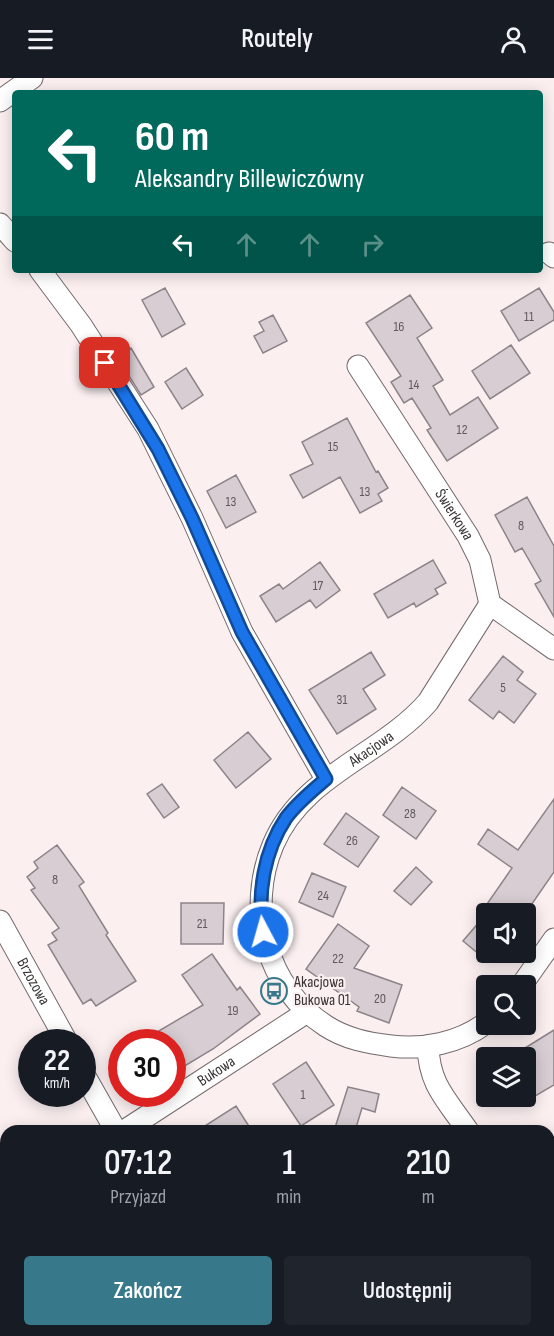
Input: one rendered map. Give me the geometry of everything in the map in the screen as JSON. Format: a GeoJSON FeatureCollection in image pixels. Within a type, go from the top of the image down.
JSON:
{"type":"FeatureCollection","features":[{"type":"Feature","properties":{"kind":"street"},"geometry":{"type":"LineString","coordinates":[[15,90],[32,78]]}},
{"type":"Feature","properties":{"kind":"street"},"geometry":{"type":"LineString","coordinates":[[0,224],[12,238]]}},
{"type":"Feature","properties":{"kind":"street"},"geometry":{"type":"LineString","coordinates":[[42,273],[81,325],[148,429],[192,518],[242,632],[326,779]]}},
{"type":"Feature","properties":{"kind":"street","name":"Świerkowa"},"geometry":{"type":"LineString","coordinates":[[358,366],[468,536],[480,560],[490,604]]}},
{"type":"Feature","properties":{"kind":"street"},"geometry":{"type":"LineString","coordinates":[[490,604],[554,649]]}},
{"type":"Feature","properties":{"kind":"street","name":"Akacjowa"},"geometry":{"type":"LineString","coordinates":[[476,1029],[461,1037],[428,1046],[396,1047],[364,1042],[345,1036],[326,1026],[307,1012],[286,986],[271,960],[260,914],[260,895],[272,848],[280,830],[295,807],[326,779],[401,729],[415,716],[428,702],[490,604]]}},
{"type":"Feature","properties":{"kind":"street","name":"Brzozowa"},"geometry":{"type":"LineString","coordinates":[[0,921],[60,1029]]}},
{"type":"Feature","properties":{"kind":"street"},"geometry":{"type":"LineString","coordinates":[[529,975],[554,939]]}},
{"type":"Feature","properties":{"kind":"street","name":"Bukowa"},"geometry":{"type":"LineString","coordinates":[[133,1125],[307,1012]]}},
{"type":"Feature","properties":{"kind":"street"},"geometry":{"type":"LineString","coordinates":[[428,1046],[430,1072],[434,1083],[464,1125]]}},
{"type":"Feature","properties":{"kind":"street"},"geometry":{"type":"LineString","coordinates":[[96,1096],[113,1125]]}},
{"type":"Feature","properties":{"kind":"building"},"geometry":{"type":"Polygon","coordinates":[[[165,288],[185,324],[162,337],[142,300],[165,288]]]}},
{"type":"Feature","properties":{"kind":"building"},"geometry":{"type":"Polygon","coordinates":[[[539,288],[554,312],[554,320],[519,341],[501,311],[539,288]]]}},
{"type":"Feature","properties":{"kind":"building"},"geometry":{"type":"Polygon","coordinates":[[[410,295],[432,328],[417,338],[443,380],[433,386],[450,415],[478,397],[498,428],[447,461],[427,430],[431,428],[412,398],[404,403],[391,382],[401,376],[366,323],[410,295]]]}},
{"type":"Feature","properties":{"kind":"building"},"geometry":{"type":"Polygon","coordinates":[[[273,315],[287,341],[263,353],[254,336],[264,331],[259,322],[273,315]]]}},
{"type":"Feature","properties":{"kind":"building"},"geometry":{"type":"Polygon","coordinates":[[[511,345],[530,373],[490,399],[472,371],[511,345]]]}},
{"type":"Feature","properties":{"kind":"building"},"geometry":{"type":"Polygon","coordinates":[[[131,348],[154,387],[141,395],[117,357],[131,348]]]}},
{"type":"Feature","properties":{"kind":"building"},"geometry":{"type":"Polygon","coordinates":[[[186,368],[203,395],[182,409],[165,382],[186,368]]]}},
{"type":"Feature","properties":{"kind":"building"},"geometry":{"type":"Polygon","coordinates":[[[347,418],[376,472],[378,471],[388,488],[378,494],[382,501],[360,513],[340,477],[303,498],[290,475],[313,464],[302,442],[347,418]]]}},
{"type":"Feature","properties":{"kind":"building"},"geometry":{"type":"Polygon","coordinates":[[[236,475],[256,512],[226,528],[207,491],[236,475]]]}},
{"type":"Feature","properties":{"kind":"building"},"geometry":{"type":"Polygon","coordinates":[[[527,497],[554,546],[554,617],[535,584],[541,581],[522,548],[515,552],[495,515],[527,497]]]}},
{"type":"Feature","properties":{"kind":"building"},"geometry":{"type":"Polygon","coordinates":[[[433,560],[446,583],[435,589],[438,594],[416,607],[414,603],[388,618],[374,594],[433,560]]]}},
{"type":"Feature","properties":{"kind":"building"},"geometry":{"type":"Polygon","coordinates":[[[320,562],[340,590],[316,608],[310,600],[276,622],[260,596],[279,584],[283,589],[320,562]]]}},
{"type":"Feature","properties":{"kind":"building"},"geometry":{"type":"Polygon","coordinates":[[[371,652],[385,675],[363,689],[376,709],[337,734],[309,690],[371,652]]]}},
{"type":"Feature","properties":{"kind":"building"},"geometry":{"type":"Polygon","coordinates":[[[503,656],[523,672],[517,680],[536,694],[514,723],[499,711],[493,719],[469,700],[503,656]]]}},
{"type":"Feature","properties":{"kind":"building"},"geometry":{"type":"Polygon","coordinates":[[[248,732],[271,759],[236,788],[214,760],[248,732]]]}},
{"type":"Feature","properties":{"kind":"building"},"geometry":{"type":"Polygon","coordinates":[[[162,784],[179,807],[164,818],[147,794],[162,784]]]}},
{"type":"Feature","properties":{"kind":"building"},"geometry":{"type":"Polygon","coordinates":[[[402,787],[436,811],[416,839],[383,815],[402,787]]]}},
{"type":"Feature","properties":{"kind":"building"},"geometry":{"type":"Polygon","coordinates":[[[554,799],[554,872],[533,903],[488,903],[512,868],[478,844],[488,829],[518,850],[554,799]]]}},
{"type":"Feature","properties":{"kind":"building"},"geometry":{"type":"Polygon","coordinates":[[[346,813],[379,837],[358,867],[324,844],[346,813]]]}},
{"type":"Feature","properties":{"kind":"building"},"geometry":{"type":"Polygon","coordinates":[[[57,845],[84,882],[79,886],[108,933],[106,935],[136,981],[96,1006],[91,999],[83,1004],[48,945],[57,940],[52,933],[59,928],[31,890],[35,888],[27,877],[38,868],[34,862],[57,845]]]}},
{"type":"Feature","properties":{"kind":"building"},"geometry":{"type":"Polygon","coordinates":[[[416,867],[432,882],[411,905],[394,891],[416,867]]]}},
{"type":"Feature","properties":{"kind":"building"},"geometry":{"type":"Polygon","coordinates":[[[312,873],[346,887],[333,917],[299,902],[312,873]]]}},
{"type":"Feature","properties":{"kind":"building"},"geometry":{"type":"Polygon","coordinates":[[[181,903],[224,903],[223,944],[181,944],[181,903]]]}},
{"type":"Feature","properties":{"kind":"building"},"geometry":{"type":"Polygon","coordinates":[[[338,924],[369,946],[354,968],[402,985],[389,1023],[357,1011],[359,1007],[306,969],[338,924]]]}},
{"type":"Feature","properties":{"kind":"building"},"geometry":{"type":"Polygon","coordinates":[[[476,926],[476,952],[463,941],[476,926]]]}},
{"type":"Feature","properties":{"kind":"building"},"geometry":{"type":"Polygon","coordinates":[[[212,954],[237,990],[240,987],[260,1014],[213,1049],[186,1065],[186,1029],[162,1029],[203,1005],[182,975],[212,954]]]}},
{"type":"Feature","properties":{"kind":"building"},"geometry":{"type":"Polygon","coordinates":[[[554,1030],[554,1085],[536,1096],[536,1047],[527,1047],[554,1030]]]}},
{"type":"Feature","properties":{"kind":"building"},"geometry":{"type":"Polygon","coordinates":[[[306,1062],[334,1105],[300,1125],[273,1084],[306,1062]]]}},
{"type":"Feature","properties":{"kind":"building"},"geometry":{"type":"Polygon","coordinates":[[[348,1087],[379,1094],[375,1112],[362,1108],[357,1125],[336,1125],[348,1087]]]}},
{"type":"Feature","properties":{"kind":"building"},"geometry":{"type":"Polygon","coordinates":[[[236,1106],[248,1125],[206,1125],[236,1106]]]}},
{"type":"Feature","properties":{"kind":"place","name":"Akacjowa Bukowa 01"},"geometry":{"type":"Point","coordinates":[274,991]}},
{"type":"Feature","properties":{"kind":"route"},"geometry":{"type":"LineString","coordinates":[[105,363],[148,429],[192,518],[242,632],[326,779],[309,793],[286,818],[272,848],[260,895],[263,932]]}}]}
